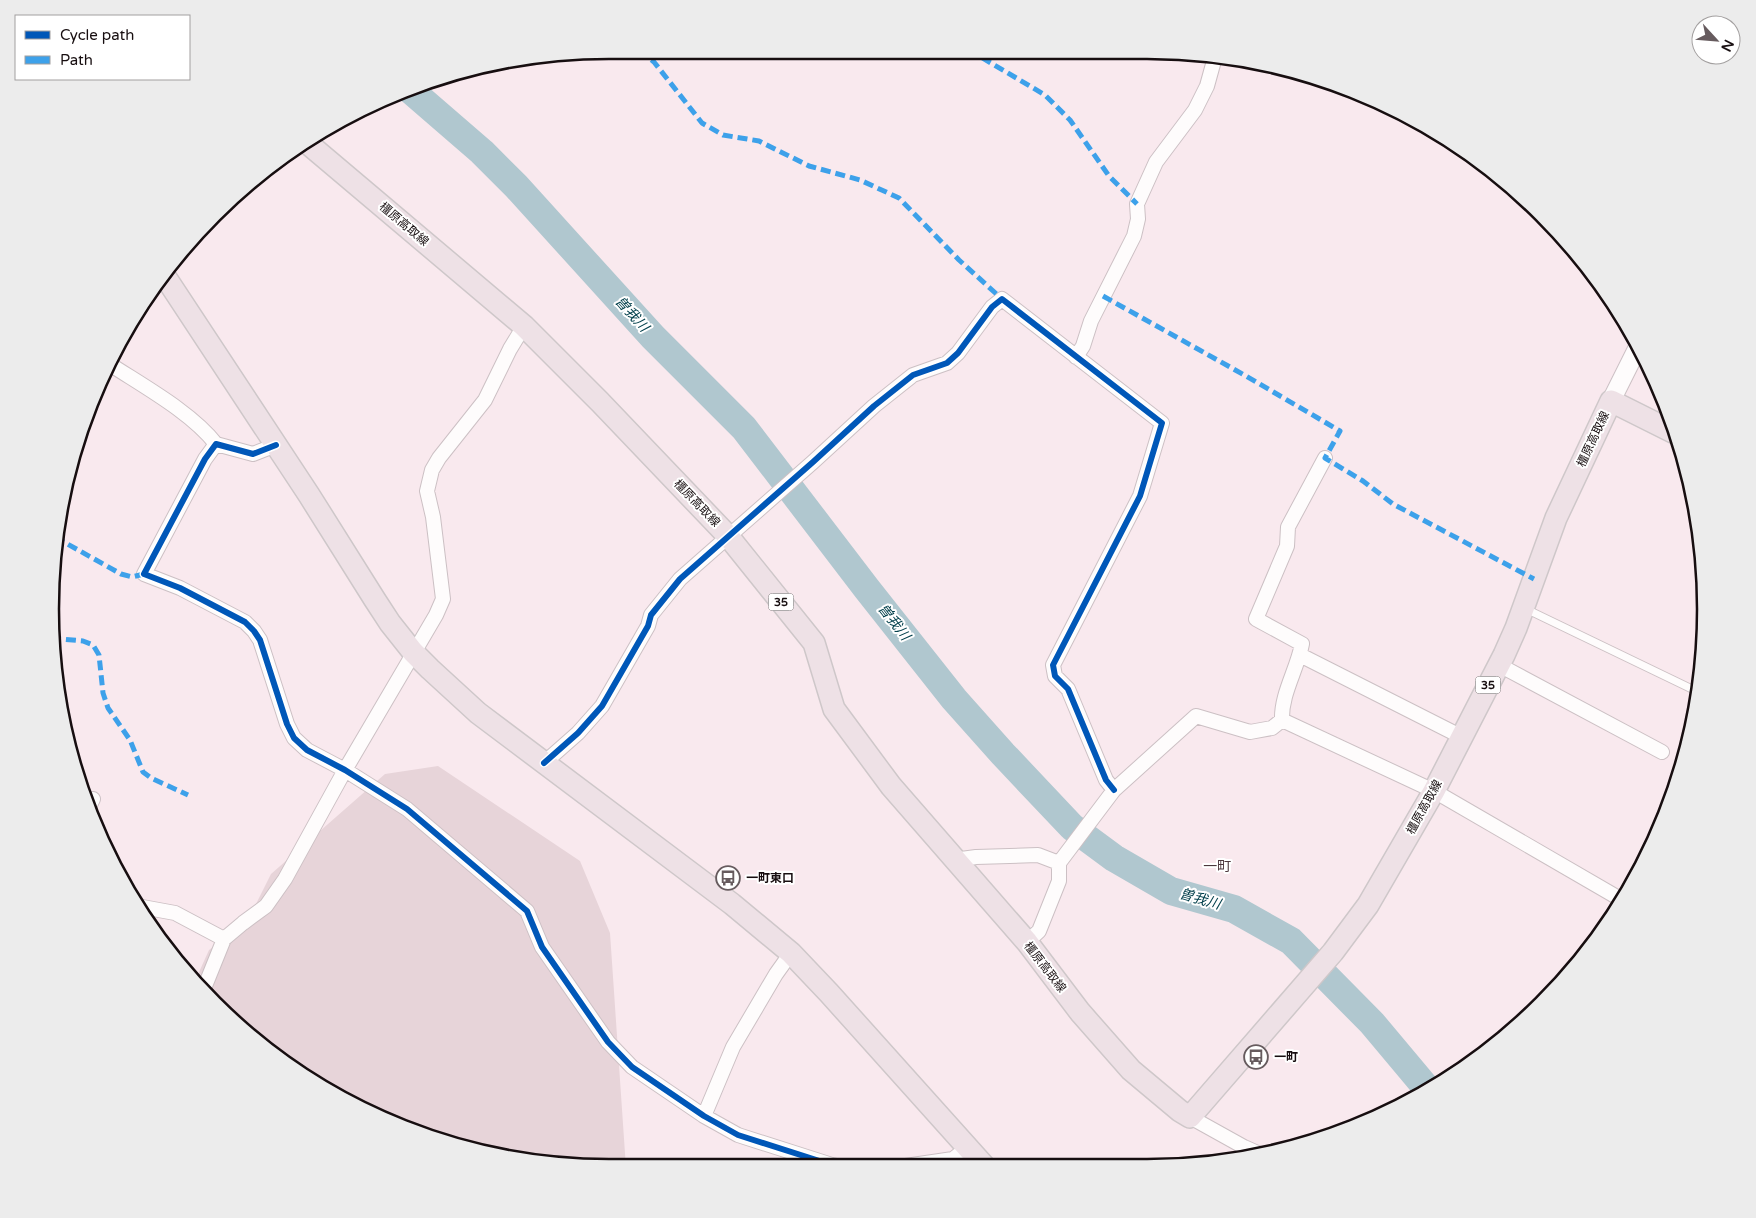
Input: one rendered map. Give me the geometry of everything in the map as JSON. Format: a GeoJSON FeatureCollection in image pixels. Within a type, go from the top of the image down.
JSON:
{"type":"FeatureCollection","features":[{"type":"Feature","properties":{"kind":"main road","name":"橿原高取線"},"geometry":{"type":"LineString","coordinates":[[311,146],[524,326],[600,402],[728,536],[814,643],[834,709],[891,786],[1027,942],[1080,1012],[1132,1070],[1180,1111],[1190,1117],[1334,952],[1368,905],[1434,792],[1499,665],[1523,608],[1556,518],[1611,401],[1667,429]]}},
{"type":"Feature","properties":{"kind":"main road"},"geometry":{"type":"LineString","coordinates":[[167,280],[276,445],[385,616],[414,652],[478,713],[724,898],[791,953],[829,992],[977,1159]]}},
{"type":"Feature","properties":{"kind":"street"},"geometry":{"type":"LineString","coordinates":[[1076,357],[1083,346],[1090,321],[1134,236],[1138,219],[1137,204],[1156,162],[1195,110],[1208,86],[1214,63]]}},
{"type":"Feature","properties":{"kind":"street"},"geometry":{"type":"LineString","coordinates":[[544,763],[578,733],[602,706],[648,626],[651,615],[680,579],[874,406],[913,374],[947,363],[958,353],[992,307],[1002,299],[1162,423],[1140,496],[1052,665],[1055,676],[1068,689],[1106,780],[1114,790]]}},
{"type":"Feature","properties":{"kind":"street"},"geometry":{"type":"LineString","coordinates":[[206,983],[224,939],[266,906],[285,879],[345,770],[436,615],[443,599],[433,517],[427,491],[432,470],[439,458],[485,400],[510,349],[524,326]]}},
{"type":"Feature","properties":{"kind":"street"},"geometry":{"type":"LineString","coordinates":[[1611,401],[1635,354]]}},
{"type":"Feature","properties":{"kind":"street"},"geometry":{"type":"LineString","coordinates":[[114,367],[185,414],[208,434],[216,444],[253,454],[276,445]]}},
{"type":"Feature","properties":{"kind":"street"},"geometry":{"type":"LineString","coordinates":[[216,444],[205,459],[144,574],[180,588],[245,622],[254,631],[260,640],[287,724],[294,738],[307,750],[345,770],[407,809],[527,911],[542,947],[608,1042],[632,1067],[704,1116],[738,1135],[813,1159]]}},
{"type":"Feature","properties":{"kind":"street"},"geometry":{"type":"LineString","coordinates":[[1282,720],[1282,708],[1302,644],[1256,620],[1287,546],[1288,527],[1324,458]]}},
{"type":"Feature","properties":{"kind":"street"},"geometry":{"type":"LineString","coordinates":[[1300,655],[1462,737]]}},
{"type":"Feature","properties":{"kind":"street"},"geometry":{"type":"LineString","coordinates":[[1499,665],[1662,752]]}},
{"type":"Feature","properties":{"kind":"street"},"geometry":{"type":"LineString","coordinates":[[1027,942],[1039,931],[1059,881],[1061,860],[1114,790],[1196,716],[1250,732],[1272,728],[1282,720]]}},
{"type":"Feature","properties":{"kind":"street"},"geometry":{"type":"LineString","coordinates":[[1282,720],[1434,792],[1616,897]]}},
{"type":"Feature","properties":{"kind":"street"},"geometry":{"type":"LineString","coordinates":[[954,860],[976,857],[1038,855],[1061,860]]}},
{"type":"Feature","properties":{"kind":"street"},"geometry":{"type":"LineString","coordinates":[[147,908],[175,913],[224,939]]}},
{"type":"Feature","properties":{"kind":"street"},"geometry":{"type":"LineString","coordinates":[[704,1116],[733,1047],[776,974],[791,953]]}},
{"type":"Feature","properties":{"kind":"street"},"geometry":{"type":"LineString","coordinates":[[1190,1117],[1240,1151]]}},
{"type":"Feature","properties":{"kind":"street"},"geometry":{"type":"LineString","coordinates":[[953,1159],[967,1148]]}},
{"type":"Feature","properties":{"kind":"lane"},"geometry":{"type":"LineString","coordinates":[[1523,608],[1692,689]]}},
{"type":"Feature","properties":{"kind":"shaded area"},"geometry":{"type":"Polygon","coordinates":[[[438,766],[580,861],[610,933],[625,1159],[573,1158],[537,1155],[502,1149],[467,1141],[398,1117],[366,1103],[303,1067],[246,1023],[198,975],[209,950],[248,920],[271,874],[385,774],[438,766]]]}},
{"type":"Feature","properties":{"kind":"waterway","name":"曽我川"},"geometry":{"type":"LineString","coordinates":[[415,94],[482,152],[516,186],[653,337],[744,428],[954,699],[1072,827],[1114,858],[1171,891],[1234,909],[1291,941],[1372,1023],[1424,1085]]}},
{"type":"Feature","properties":{"kind":"marked path"},"geometry":{"type":"LineString","coordinates":[[650,59],[702,123],[723,135],[759,141],[809,166],[860,180],[899,198],[959,260],[1002,299]]}},
{"type":"Feature","properties":{"kind":"marked path"},"geometry":{"type":"LineString","coordinates":[[984,59],[1045,95],[1070,120],[1109,176],[1137,204]]}},
{"type":"Feature","properties":{"kind":"marked path"},"geometry":{"type":"LineString","coordinates":[[1103,296],[1340,431],[1325,458],[1363,481],[1393,504],[1534,579]]}},
{"type":"Feature","properties":{"kind":"marked path"},"geometry":{"type":"LineString","coordinates":[[63,541],[121,574],[132,577],[144,574]]}},
{"type":"Feature","properties":{"kind":"marked path"},"geometry":{"type":"LineString","coordinates":[[60,639],[83,641],[93,645],[99,655],[103,693],[108,708],[130,740],[143,772],[151,778],[188,795]]}},
{"type":"Feature","properties":{"kind":"cycle path"},"geometry":{"type":"LineString","coordinates":[[544,763],[578,733],[602,706],[648,626],[651,615],[680,579],[874,406],[913,375],[947,363],[958,353],[992,307],[1002,299],[1162,423],[1140,496],[1053,665],[1055,676],[1068,689],[1106,780],[1114,790]]}},
{"type":"Feature","properties":{"kind":"cycle path"},"geometry":{"type":"LineString","coordinates":[[276,445],[253,454],[216,444],[205,459],[144,574],[180,588],[245,622],[254,631],[260,640],[287,724],[294,738],[307,750],[345,770],[407,809],[527,911],[542,947],[608,1042],[632,1067],[704,1116],[738,1135],[813,1159]]}},
{"type":"Feature","properties":{"kind":"place","name":"一町東口"},"geometry":{"type":"Point","coordinates":[728,878]}},
{"type":"Feature","properties":{"kind":"place","name":"一町"},"geometry":{"type":"Point","coordinates":[1256,1057]}},
{"type":"Feature","properties":{"kind":"district","name":"一町"},"geometry":{"type":"Point","coordinates":[1217,866]}}]}
